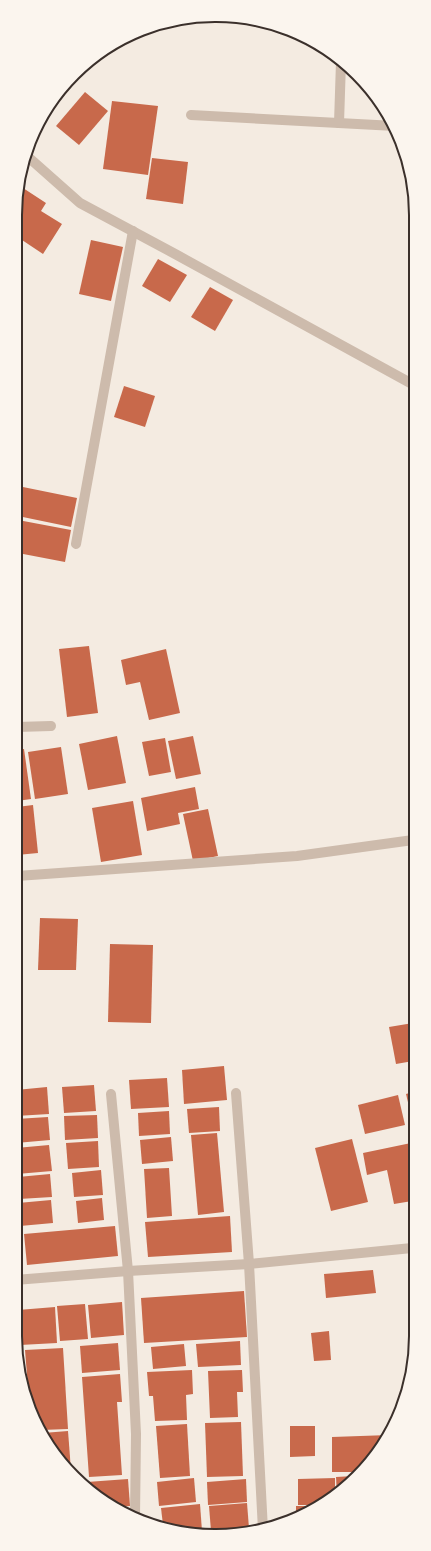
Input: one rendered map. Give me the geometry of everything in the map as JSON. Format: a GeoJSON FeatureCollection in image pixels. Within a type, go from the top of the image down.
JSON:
{"type":"FeatureCollection","features":[{"type":"Feature","properties":{"kind":"street"},"geometry":{"type":"LineString","coordinates":[[339,123],[341,68]]}},
{"type":"Feature","properties":{"kind":"street"},"geometry":{"type":"LineString","coordinates":[[191,115],[387,126]]}},
{"type":"Feature","properties":{"kind":"street"},"geometry":{"type":"LineString","coordinates":[[30,159],[80,204],[133,231],[409,382]]}},
{"type":"Feature","properties":{"kind":"street"},"geometry":{"type":"LineString","coordinates":[[76,544],[133,231]]}},
{"type":"Feature","properties":{"kind":"street"},"geometry":{"type":"LineString","coordinates":[[22,727],[51,726]]}},
{"type":"Feature","properties":{"kind":"street"},"geometry":{"type":"LineString","coordinates":[[22,876],[297,856],[409,841]]}},
{"type":"Feature","properties":{"kind":"street"},"geometry":{"type":"LineString","coordinates":[[236,1093],[249,1264],[263,1523]]}},
{"type":"Feature","properties":{"kind":"street"},"geometry":{"type":"LineString","coordinates":[[111,1094],[128,1271],[136,1434],[135,1511]]}},
{"type":"Feature","properties":{"kind":"street"},"geometry":{"type":"LineString","coordinates":[[22,1279],[128,1271],[249,1264],[409,1248]]}},
{"type":"Feature","properties":{"kind":"building"},"geometry":{"type":"Polygon","coordinates":[[[85,92],[108,111],[79,145],[56,126],[85,92]]]}},
{"type":"Feature","properties":{"kind":"building"},"geometry":{"type":"Polygon","coordinates":[[[112,101],[158,106],[148,175],[103,169],[112,101]]]}},
{"type":"Feature","properties":{"kind":"building"},"geometry":{"type":"Polygon","coordinates":[[[152,158],[188,162],[183,204],[146,199],[152,158]]]}},
{"type":"Feature","properties":{"kind":"building"},"geometry":{"type":"Polygon","coordinates":[[[24,189],[46,203],[41,211],[62,224],[43,254],[22,240],[22,203],[24,189]]]}},
{"type":"Feature","properties":{"kind":"building"},"geometry":{"type":"Polygon","coordinates":[[[91,240],[123,247],[111,301],[79,294],[91,240]]]}},
{"type":"Feature","properties":{"kind":"building"},"geometry":{"type":"Polygon","coordinates":[[[158,259],[187,275],[170,302],[142,286],[158,259]]]}},
{"type":"Feature","properties":{"kind":"building"},"geometry":{"type":"Polygon","coordinates":[[[210,287],[233,300],[215,331],[191,317],[210,287]]]}},
{"type":"Feature","properties":{"kind":"building"},"geometry":{"type":"Polygon","coordinates":[[[124,386],[155,396],[145,427],[114,417],[124,386]]]}},
{"type":"Feature","properties":{"kind":"building"},"geometry":{"type":"Polygon","coordinates":[[[22,487],[77,498],[71,527],[22,517],[22,487]]]}},
{"type":"Feature","properties":{"kind":"building"},"geometry":{"type":"Polygon","coordinates":[[[22,521],[71,530],[65,562],[22,554],[22,521]]]}},
{"type":"Feature","properties":{"kind":"building"},"geometry":{"type":"Polygon","coordinates":[[[89,646],[98,713],[67,717],[59,649],[89,646]]]}},
{"type":"Feature","properties":{"kind":"building"},"geometry":{"type":"Polygon","coordinates":[[[166,649],[180,713],[149,720],[140,682],[126,685],[121,660],[166,649]]]}},
{"type":"Feature","properties":{"kind":"building"},"geometry":{"type":"Polygon","coordinates":[[[117,736],[126,783],[88,790],[79,744],[117,736]]]}},
{"type":"Feature","properties":{"kind":"building"},"geometry":{"type":"Polygon","coordinates":[[[193,736],[201,774],[176,779],[168,741],[193,736]]]}},
{"type":"Feature","properties":{"kind":"building"},"geometry":{"type":"Polygon","coordinates":[[[165,738],[171,772],[149,776],[142,742],[165,738]]]}},
{"type":"Feature","properties":{"kind":"building"},"geometry":{"type":"Polygon","coordinates":[[[61,747],[68,794],[35,799],[28,752],[61,747]]]}},
{"type":"Feature","properties":{"kind":"building"},"geometry":{"type":"Polygon","coordinates":[[[22,749],[24,749],[31,799],[22,800],[22,749]]]}},
{"type":"Feature","properties":{"kind":"building"},"geometry":{"type":"Polygon","coordinates":[[[195,787],[199,809],[178,813],[180,824],[147,831],[141,798],[195,787]]]}},
{"type":"Feature","properties":{"kind":"building"},"geometry":{"type":"Polygon","coordinates":[[[133,801],[142,855],[101,862],[92,808],[133,801]]]}},
{"type":"Feature","properties":{"kind":"building"},"geometry":{"type":"Polygon","coordinates":[[[33,805],[38,853],[22,855],[22,806],[33,805]]]}},
{"type":"Feature","properties":{"kind":"building"},"geometry":{"type":"Polygon","coordinates":[[[208,809],[218,856],[193,861],[183,814],[208,809]]]}},
{"type":"Feature","properties":{"kind":"building"},"geometry":{"type":"Polygon","coordinates":[[[40,918],[78,919],[76,970],[38,970],[40,918]]]}},
{"type":"Feature","properties":{"kind":"building"},"geometry":{"type":"Polygon","coordinates":[[[110,944],[153,945],[151,1023],[108,1022],[110,944]]]}},
{"type":"Feature","properties":{"kind":"building"},"geometry":{"type":"Polygon","coordinates":[[[409,1024],[409,1062],[396,1064],[389,1027],[409,1024]]]}},
{"type":"Feature","properties":{"kind":"building"},"geometry":{"type":"Polygon","coordinates":[[[224,1066],[227,1100],[184,1104],[182,1070],[224,1066]]]}},
{"type":"Feature","properties":{"kind":"building"},"geometry":{"type":"Polygon","coordinates":[[[167,1078],[169,1107],[131,1109],[129,1080],[167,1078]]]}},
{"type":"Feature","properties":{"kind":"building"},"geometry":{"type":"Polygon","coordinates":[[[94,1085],[96,1111],[64,1113],[62,1087],[94,1085]]]}},
{"type":"Feature","properties":{"kind":"building"},"geometry":{"type":"Polygon","coordinates":[[[47,1087],[49,1114],[22,1116],[22,1089],[47,1087]]]}},
{"type":"Feature","properties":{"kind":"building"},"geometry":{"type":"Polygon","coordinates":[[[409,1093],[409,1106],[406,1094],[409,1093]]]}},
{"type":"Feature","properties":{"kind":"building"},"geometry":{"type":"Polygon","coordinates":[[[398,1095],[405,1125],[365,1134],[358,1105],[398,1095]]]}},
{"type":"Feature","properties":{"kind":"building"},"geometry":{"type":"Polygon","coordinates":[[[219,1107],[220,1131],[189,1133],[187,1109],[219,1107]]]}},
{"type":"Feature","properties":{"kind":"building"},"geometry":{"type":"Polygon","coordinates":[[[169,1111],[170,1134],[139,1136],[138,1113],[169,1111]]]}},
{"type":"Feature","properties":{"kind":"building"},"geometry":{"type":"Polygon","coordinates":[[[97,1115],[98,1138],[65,1140],[64,1116],[97,1115]]]}},
{"type":"Feature","properties":{"kind":"building"},"geometry":{"type":"Polygon","coordinates":[[[48,1117],[50,1140],[22,1142],[22,1119],[48,1117]]]}},
{"type":"Feature","properties":{"kind":"building"},"geometry":{"type":"Polygon","coordinates":[[[217,1133],[224,1212],[198,1215],[191,1135],[217,1133]]]}},
{"type":"Feature","properties":{"kind":"building"},"geometry":{"type":"Polygon","coordinates":[[[171,1137],[173,1161],[142,1164],[140,1140],[171,1137]]]}},
{"type":"Feature","properties":{"kind":"building"},"geometry":{"type":"Polygon","coordinates":[[[352,1139],[368,1202],[331,1211],[315,1148],[352,1139]]]}},
{"type":"Feature","properties":{"kind":"building"},"geometry":{"type":"Polygon","coordinates":[[[98,1141],[99,1167],[68,1169],[66,1143],[98,1141]]]}},
{"type":"Feature","properties":{"kind":"building"},"geometry":{"type":"Polygon","coordinates":[[[409,1143],[409,1202],[394,1204],[387,1170],[367,1175],[363,1153],[409,1143]]]}},
{"type":"Feature","properties":{"kind":"building"},"geometry":{"type":"Polygon","coordinates":[[[49,1145],[52,1171],[22,1174],[22,1147],[49,1145]]]}},
{"type":"Feature","properties":{"kind":"building"},"geometry":{"type":"Polygon","coordinates":[[[169,1168],[172,1216],[147,1218],[144,1169],[169,1168]]]}},
{"type":"Feature","properties":{"kind":"building"},"geometry":{"type":"Polygon","coordinates":[[[101,1170],[103,1195],[74,1197],[72,1173],[101,1170]]]}},
{"type":"Feature","properties":{"kind":"building"},"geometry":{"type":"Polygon","coordinates":[[[50,1174],[52,1197],[22,1199],[22,1177],[50,1174]]]}},
{"type":"Feature","properties":{"kind":"building"},"geometry":{"type":"Polygon","coordinates":[[[102,1198],[104,1220],[78,1223],[76,1201],[102,1198]]]}},
{"type":"Feature","properties":{"kind":"building"},"geometry":{"type":"Polygon","coordinates":[[[51,1200],[53,1223],[22,1226],[22,1203],[51,1200]]]}},
{"type":"Feature","properties":{"kind":"building"},"geometry":{"type":"Polygon","coordinates":[[[230,1216],[232,1252],[148,1257],[145,1222],[230,1216]]]}},
{"type":"Feature","properties":{"kind":"building"},"geometry":{"type":"Polygon","coordinates":[[[115,1226],[118,1256],[27,1265],[24,1234],[115,1226]]]}},
{"type":"Feature","properties":{"kind":"building"},"geometry":{"type":"Polygon","coordinates":[[[373,1270],[376,1293],[326,1298],[324,1274],[373,1270]]]}},
{"type":"Feature","properties":{"kind":"building"},"geometry":{"type":"Polygon","coordinates":[[[244,1291],[247,1337],[144,1343],[141,1298],[244,1291]]]}},
{"type":"Feature","properties":{"kind":"building"},"geometry":{"type":"Polygon","coordinates":[[[122,1302],[124,1335],[91,1338],[88,1305],[122,1302]]]}},
{"type":"Feature","properties":{"kind":"building"},"geometry":{"type":"Polygon","coordinates":[[[85,1304],[88,1339],[60,1341],[57,1306],[85,1304]]]}},
{"type":"Feature","properties":{"kind":"building"},"geometry":{"type":"Polygon","coordinates":[[[55,1307],[57,1343],[22,1345],[22,1310],[55,1307]]]}},
{"type":"Feature","properties":{"kind":"building"},"geometry":{"type":"Polygon","coordinates":[[[329,1331],[331,1360],[314,1361],[311,1333],[329,1331]]]}},
{"type":"Feature","properties":{"kind":"building"},"geometry":{"type":"Polygon","coordinates":[[[240,1341],[241,1365],[198,1367],[196,1344],[240,1341]]]}},
{"type":"Feature","properties":{"kind":"building"},"geometry":{"type":"Polygon","coordinates":[[[118,1343],[120,1370],[82,1373],[80,1346],[118,1343]]]}},
{"type":"Feature","properties":{"kind":"building"},"geometry":{"type":"Polygon","coordinates":[[[184,1344],[186,1366],[153,1369],[151,1347],[184,1344]]]}},
{"type":"Feature","properties":{"kind":"building"},"geometry":{"type":"Polygon","coordinates":[[[63,1348],[68,1429],[47,1430],[42,1421],[32,1398],[29,1386],[25,1350],[63,1348]]]}},
{"type":"Feature","properties":{"kind":"building"},"geometry":{"type":"Polygon","coordinates":[[[192,1370],[193,1394],[186,1395],[187,1420],[155,1421],[153,1396],[149,1396],[147,1372],[192,1370]]]}},
{"type":"Feature","properties":{"kind":"building"},"geometry":{"type":"Polygon","coordinates":[[[242,1370],[243,1392],[237,1392],[238,1417],[210,1418],[208,1371],[242,1370]]]}},
{"type":"Feature","properties":{"kind":"building"},"geometry":{"type":"Polygon","coordinates":[[[120,1374],[122,1402],[117,1402],[122,1475],[89,1477],[82,1377],[120,1374]]]}},
{"type":"Feature","properties":{"kind":"building"},"geometry":{"type":"Polygon","coordinates":[[[241,1422],[243,1476],[207,1477],[205,1423],[241,1422]]]}},
{"type":"Feature","properties":{"kind":"building"},"geometry":{"type":"Polygon","coordinates":[[[187,1424],[190,1476],[160,1478],[156,1426],[187,1424]]]}},
{"type":"Feature","properties":{"kind":"building"},"geometry":{"type":"Polygon","coordinates":[[[290,1426],[315,1426],[315,1456],[290,1457],[290,1426]]]}},
{"type":"Feature","properties":{"kind":"building"},"geometry":{"type":"Polygon","coordinates":[[[68,1431],[70,1463],[62,1453],[48,1433],[68,1431]]]}},
{"type":"Feature","properties":{"kind":"building"},"geometry":{"type":"Polygon","coordinates":[[[381,1435],[369,1453],[352,1472],[332,1472],[332,1437],[381,1435]]]}},
{"type":"Feature","properties":{"kind":"building"},"geometry":{"type":"Polygon","coordinates":[[[348,1476],[337,1486],[336,1477],[348,1476]]]}},
{"type":"Feature","properties":{"kind":"building"},"geometry":{"type":"Polygon","coordinates":[[[194,1478],[196,1502],[159,1506],[157,1482],[194,1478]]]}},
{"type":"Feature","properties":{"kind":"building"},"geometry":{"type":"Polygon","coordinates":[[[335,1478],[335,1487],[308,1505],[298,1505],[298,1479],[335,1478]]]}},
{"type":"Feature","properties":{"kind":"building"},"geometry":{"type":"Polygon","coordinates":[[[128,1479],[130,1506],[125,1506],[119,1503],[89,1482],[128,1479]]]}},
{"type":"Feature","properties":{"kind":"building"},"geometry":{"type":"Polygon","coordinates":[[[246,1479],[247,1502],[208,1505],[207,1482],[246,1479]]]}},
{"type":"Feature","properties":{"kind":"building"},"geometry":{"type":"Polygon","coordinates":[[[247,1503],[249,1526],[228,1529],[211,1529],[209,1506],[247,1503]]]}},
{"type":"Feature","properties":{"kind":"building"},"geometry":{"type":"Polygon","coordinates":[[[200,1504],[202,1529],[163,1521],[161,1508],[200,1504]]]}},
{"type":"Feature","properties":{"kind":"building"},"geometry":{"type":"Polygon","coordinates":[[[296,1506],[306,1506],[301,1509],[296,1511],[296,1506]]]}}]}
